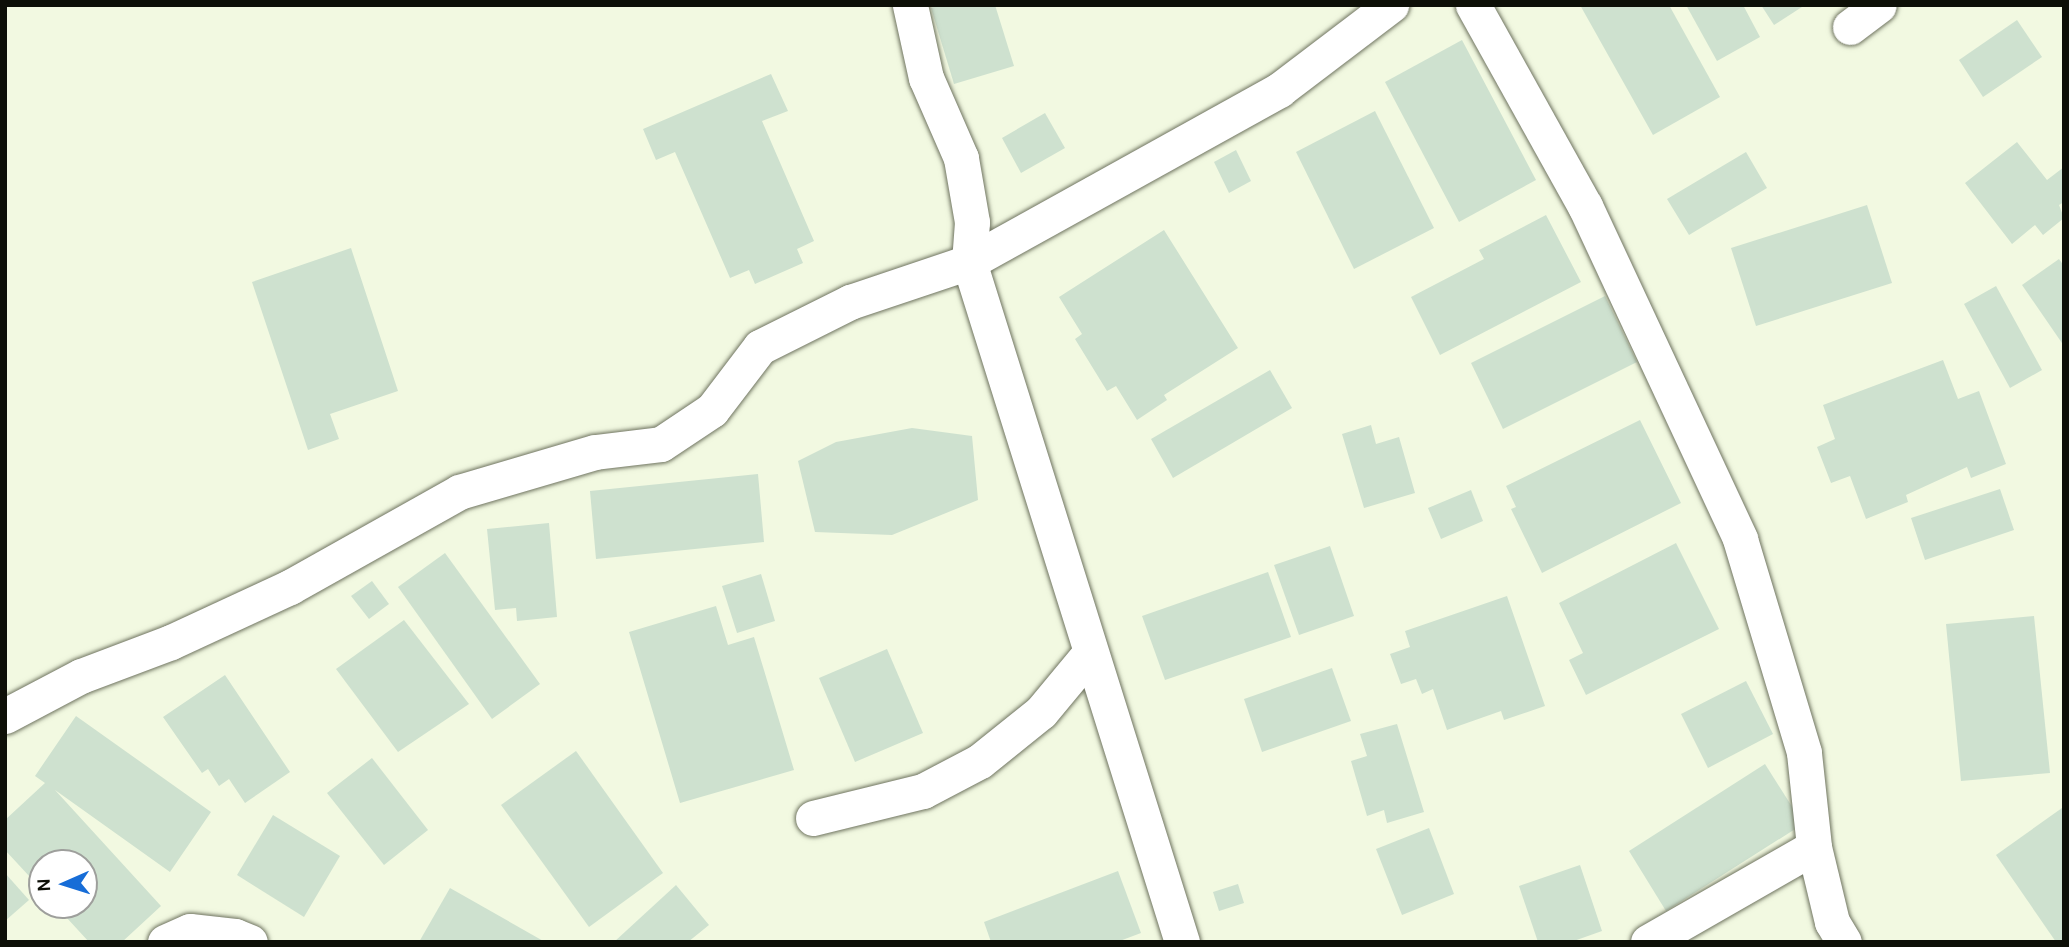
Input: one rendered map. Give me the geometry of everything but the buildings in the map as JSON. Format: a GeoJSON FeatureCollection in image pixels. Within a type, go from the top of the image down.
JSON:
{"type":"FeatureCollection","features":[{"type":"Feature","properties":{"kind":"street"},"geometry":{"type":"LineString","coordinates":[[911,5],[926,78],[961,158],[972,222],[969,262],[1182,942]]}},
{"type":"Feature","properties":{"kind":"street"},"geometry":{"type":"LineString","coordinates":[[5,716],[81,676],[171,642],[290,587],[459,492],[595,452],[661,444],[712,410],[760,347],[850,302],[969,262],[1279,90],[1391,5]]}},
{"type":"Feature","properties":{"kind":"street"},"geometry":{"type":"LineString","coordinates":[[1473,5],[1585,206],[1740,539],[1804,752],[1814,847],[1832,922],[1844,942]]}},
{"type":"Feature","properties":{"kind":"street"},"geometry":{"type":"LineString","coordinates":[[1850,27],[1879,5]]}},
{"type":"Feature","properties":{"kind":"street"},"geometry":{"type":"LineString","coordinates":[[813,818],[923,791],[980,761],[1041,712],[1090,653]]}},
{"type":"Feature","properties":{"kind":"street"},"geometry":{"type":"LineString","coordinates":[[1648,942],[1814,847]]}},
{"type":"Feature","properties":{"kind":"street"},"geometry":{"type":"LineString","coordinates":[[165,942],[190,931],[250,942]]}}]}
